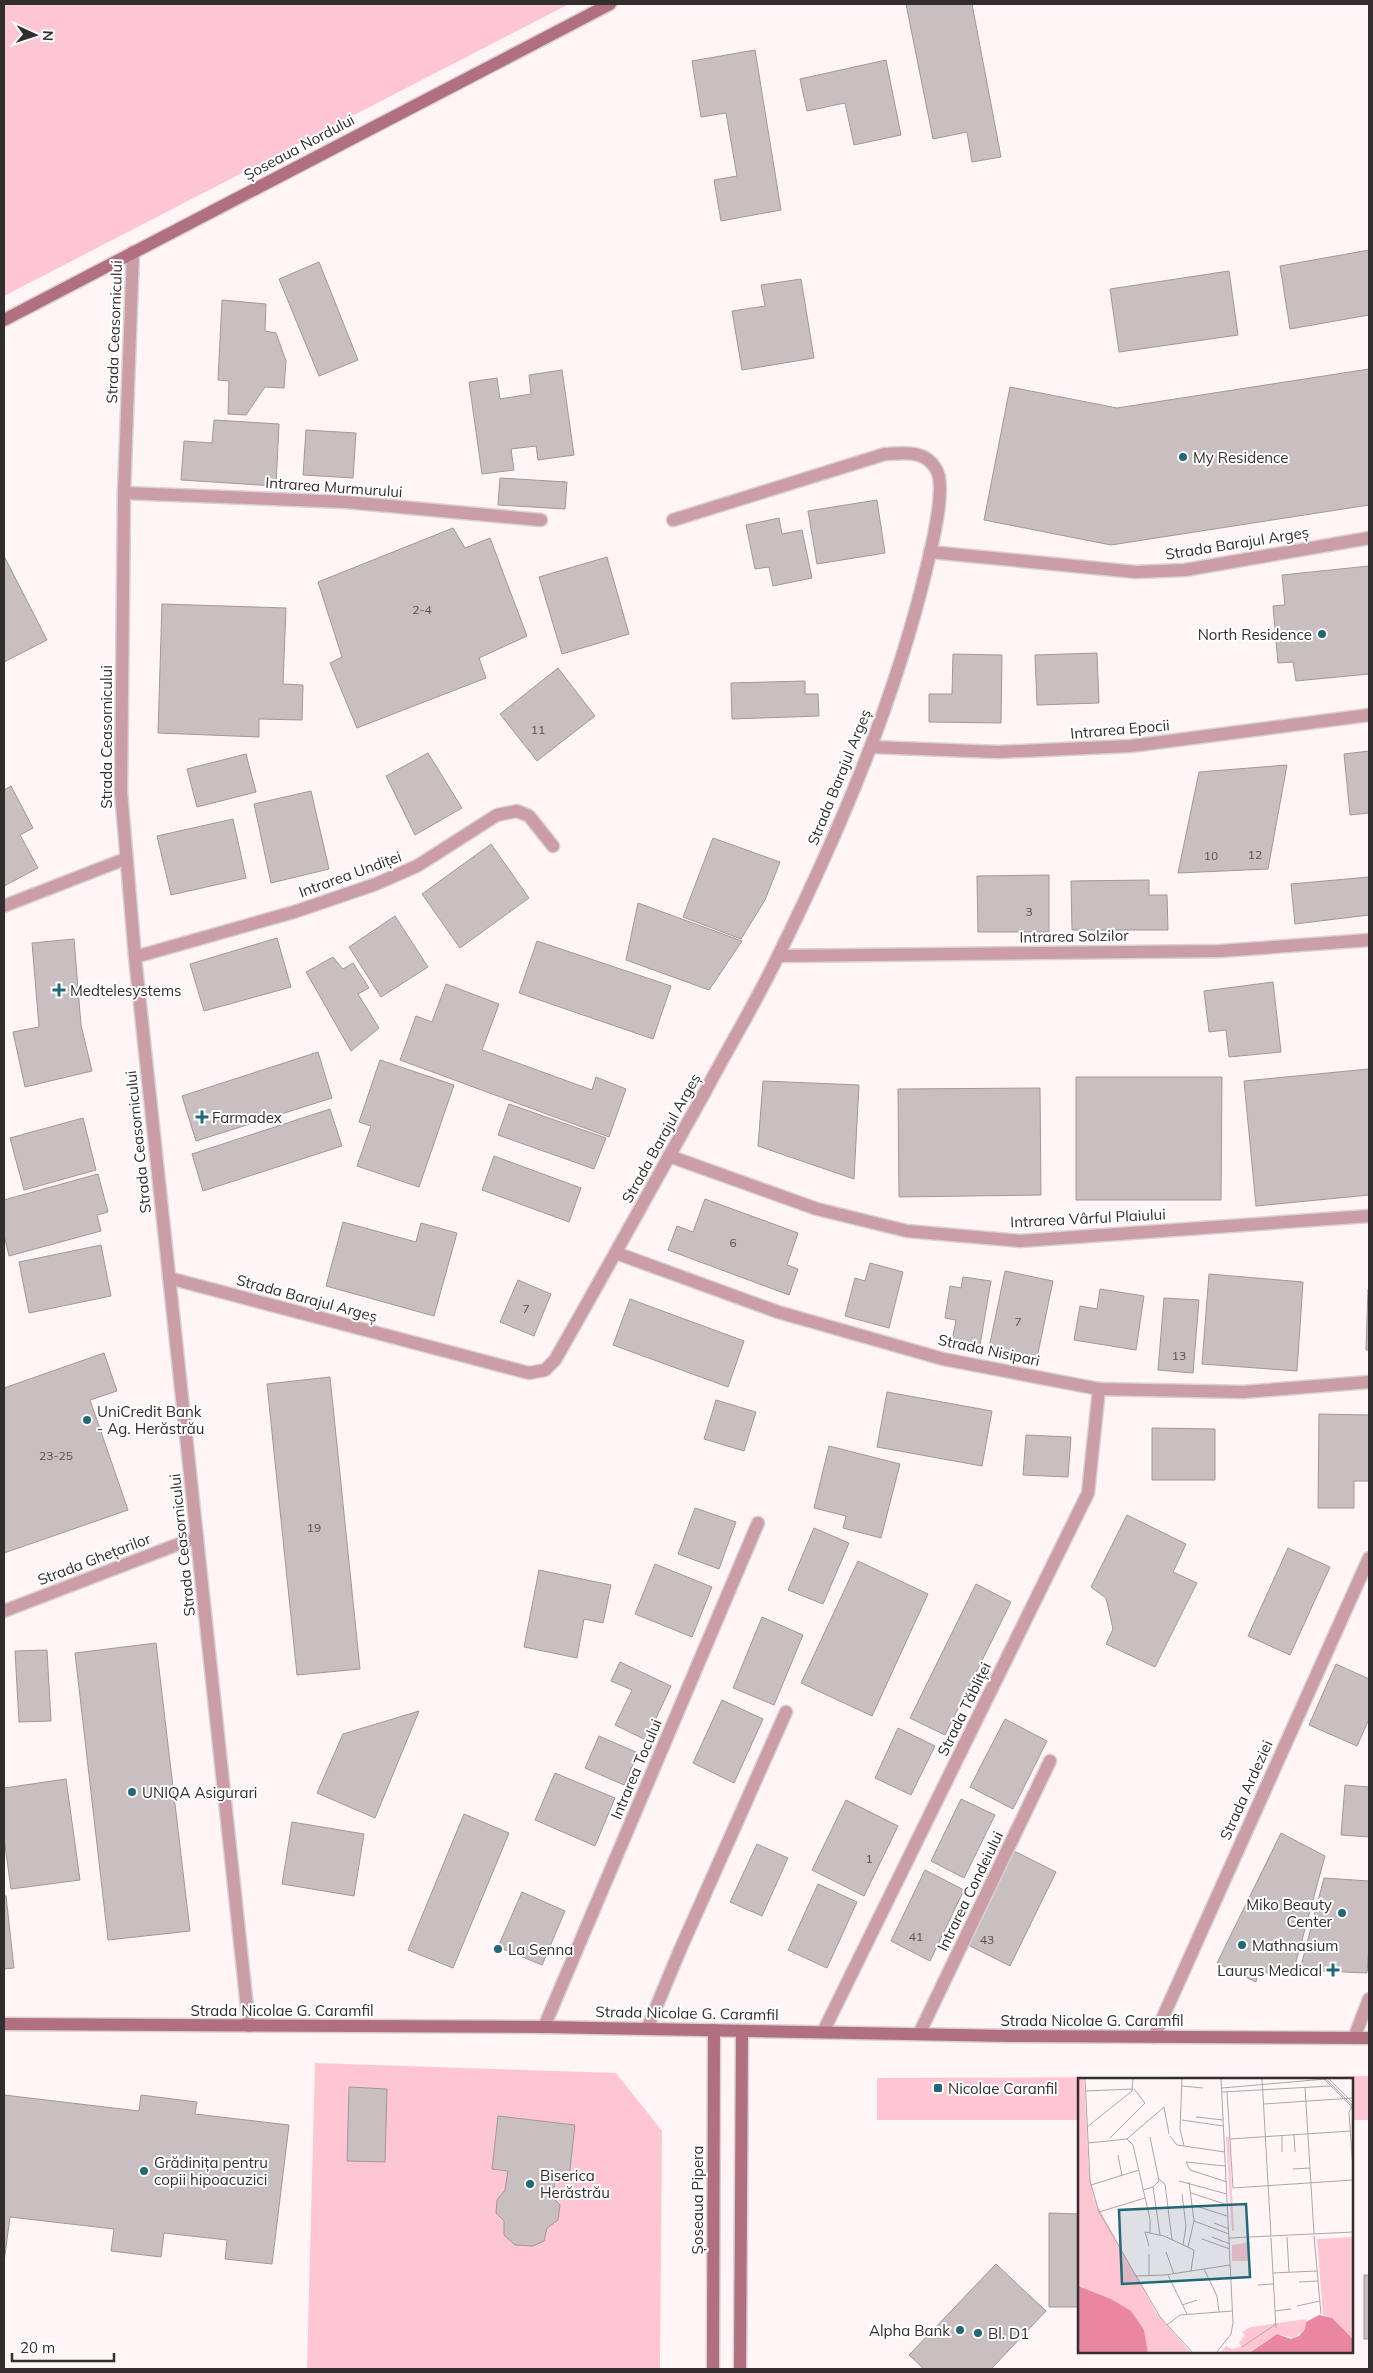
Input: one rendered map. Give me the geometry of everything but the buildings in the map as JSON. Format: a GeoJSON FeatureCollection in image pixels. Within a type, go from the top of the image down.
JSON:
{"type":"FeatureCollection","features":[{"type":"Feature","properties":{"kind":"main road","name":"Șoseaua Nordului"},"geometry":{"type":"LineString","coordinates":[[4,320],[610,4]]}},
{"type":"Feature","properties":{"kind":"main road","name":"Strada Nicolae G. Caramfil"},"geometry":{"type":"LineString","coordinates":[[4,2024],[544,2027],[919,2034],[1369,2038]]}},
{"type":"Feature","properties":{"kind":"main road","name":"Șoseaua Pipera"},"geometry":{"type":"LineString","coordinates":[[713,2369],[714,2030]]}},
{"type":"Feature","properties":{"kind":"main road"},"geometry":{"type":"LineString","coordinates":[[740,2369],[742,2031]]}},
{"type":"Feature","properties":{"kind":"street","name":"Strada Ceasornicului"},"geometry":{"type":"LineString","coordinates":[[133,252],[124,493],[121,792],[125,859],[249,2026]]}},
{"type":"Feature","properties":{"kind":"street","name":"Strada Barajul Argeș"},"geometry":{"type":"LineString","coordinates":[[169,1278],[529,1373],[545,1370],[555,1360],[670,1156],[779,956],[845,811],[872,747],[917,607],[938,512],[940,488],[938,470],[926,456],[907,452],[885,454],[673,520]]}},
{"type":"Feature","properties":{"kind":"street","name":"Intrarea Murmurului"},"geometry":{"type":"LineString","coordinates":[[124,493],[346,502],[541,520]]}},
{"type":"Feature","properties":{"kind":"street","name":"Strada Barajul Argeș"},"geometry":{"type":"LineString","coordinates":[[930,552],[1146,572],[1185,570],[1369,538]]}},
{"type":"Feature","properties":{"kind":"street","name":"Intrarea Epocii"},"geometry":{"type":"LineString","coordinates":[[872,747],[998,752],[1131,746],[1369,715]]}},
{"type":"Feature","properties":{"kind":"street","name":"Intrarea Undiței"},"geometry":{"type":"LineString","coordinates":[[135,957],[294,912],[376,884],[417,866],[497,816],[517,811],[529,816],[553,846]]}},
{"type":"Feature","properties":{"kind":"street"},"geometry":{"type":"LineString","coordinates":[[4,906],[125,859]]}},
{"type":"Feature","properties":{"kind":"street","name":"Intrarea Solzilor"},"geometry":{"type":"LineString","coordinates":[[779,956],[1220,951],[1369,940]]}},
{"type":"Feature","properties":{"kind":"street","name":"Intrarea Vârful Plaiului"},"geometry":{"type":"LineString","coordinates":[[670,1156],[817,1209],[907,1231],[1011,1240],[1369,1216]]}},
{"type":"Feature","properties":{"kind":"street","name":"Strada Nisipari"},"geometry":{"type":"LineString","coordinates":[[616,1253],[788,1315],[943,1358],[1099,1389],[1243,1392],[1369,1382]]}},
{"type":"Feature","properties":{"kind":"street","name":"Strada Tăbliței"},"geometry":{"type":"LineString","coordinates":[[823,2032],[1088,1493],[1099,1389]]}},
{"type":"Feature","properties":{"kind":"street","name":"Intrarea Tocului"},"geometry":{"type":"LineString","coordinates":[[544,2027],[758,1523]]}},
{"type":"Feature","properties":{"kind":"street","name":"Strada Ghețarilor"},"geometry":{"type":"LineString","coordinates":[[4,1611],[197,1536]]}},
{"type":"Feature","properties":{"kind":"street","name":"Strada Ardeziei"},"geometry":{"type":"LineString","coordinates":[[1154,2037],[1369,1558]]}},
{"type":"Feature","properties":{"kind":"street"},"geometry":{"type":"LineString","coordinates":[[647,2029],[676,1958],[786,1712]]}},
{"type":"Feature","properties":{"kind":"street","name":"Intrarea Condeiului"},"geometry":{"type":"LineString","coordinates":[[919,2034],[1050,1761]]}},
{"type":"Feature","properties":{"kind":"street"},"geometry":{"type":"LineString","coordinates":[[1354,2038],[1369,1999]]}},
{"type":"Feature","properties":{"kind":"shaded area"},"geometry":{"type":"Polygon","coordinates":[[[4,4],[569,4],[4,296],[4,4]]]}},
{"type":"Feature","properties":{"kind":"shaded area"},"geometry":{"type":"Polygon","coordinates":[[[315,2063],[616,2073],[662,2131],[660,2369],[307,2369],[315,2063]]]}},
{"type":"Feature","properties":{"kind":"shaded area"},"geometry":{"type":"Polygon","coordinates":[[[1369,2076],[1369,2120],[1353,2120],[1353,2078],[1078,2078],[1078,2120],[877,2120],[877,2078],[1369,2076]]]}},
{"type":"Feature","properties":{"kind":"place","name":"My Residence"},"geometry":{"type":"Point","coordinates":[1183,457]}},
{"type":"Feature","properties":{"kind":"place","name":"North Residence"},"geometry":{"type":"Point","coordinates":[1322,634]}},
{"type":"Feature","properties":{"kind":"place","name":"Medtelesystems"},"geometry":{"type":"Point","coordinates":[59,990]}},
{"type":"Feature","properties":{"kind":"place","name":"Farmadex"},"geometry":{"type":"Point","coordinates":[202,1117]}},
{"type":"Feature","properties":{"kind":"place","name":"UniCredit Bank - Ag. Herăstrău"},"geometry":{"type":"Point","coordinates":[87,1420]}},
{"type":"Feature","properties":{"kind":"place","name":"UNIQA Asigurari"},"geometry":{"type":"Point","coordinates":[132,1792]}},
{"type":"Feature","properties":{"kind":"place","name":"Miko Beauty Center"},"geometry":{"type":"Point","coordinates":[1342,1913]}},
{"type":"Feature","properties":{"kind":"place","name":"Mathnasium"},"geometry":{"type":"Point","coordinates":[1242,1945]}},
{"type":"Feature","properties":{"kind":"place","name":"La Senna"},"geometry":{"type":"Point","coordinates":[498,1949]}},
{"type":"Feature","properties":{"kind":"place","name":"Laurus Medical"},"geometry":{"type":"Point","coordinates":[1333,1970]}},
{"type":"Feature","properties":{"kind":"place","name":"Nicolae Caranfil"},"geometry":{"type":"Point","coordinates":[938,2088]}},
{"type":"Feature","properties":{"kind":"place","name":"Grădinița pentru copii hipoacuzici"},"geometry":{"type":"Point","coordinates":[144,2171]}},
{"type":"Feature","properties":{"kind":"place","name":"Biserica Herăstrău"},"geometry":{"type":"Point","coordinates":[530,2184]}},
{"type":"Feature","properties":{"kind":"place","name":"Alpha Bank"},"geometry":{"type":"Point","coordinates":[960,2330]}},
{"type":"Feature","properties":{"kind":"place","name":"Bl. D1"},"geometry":{"type":"Point","coordinates":[978,2333]}}]}
